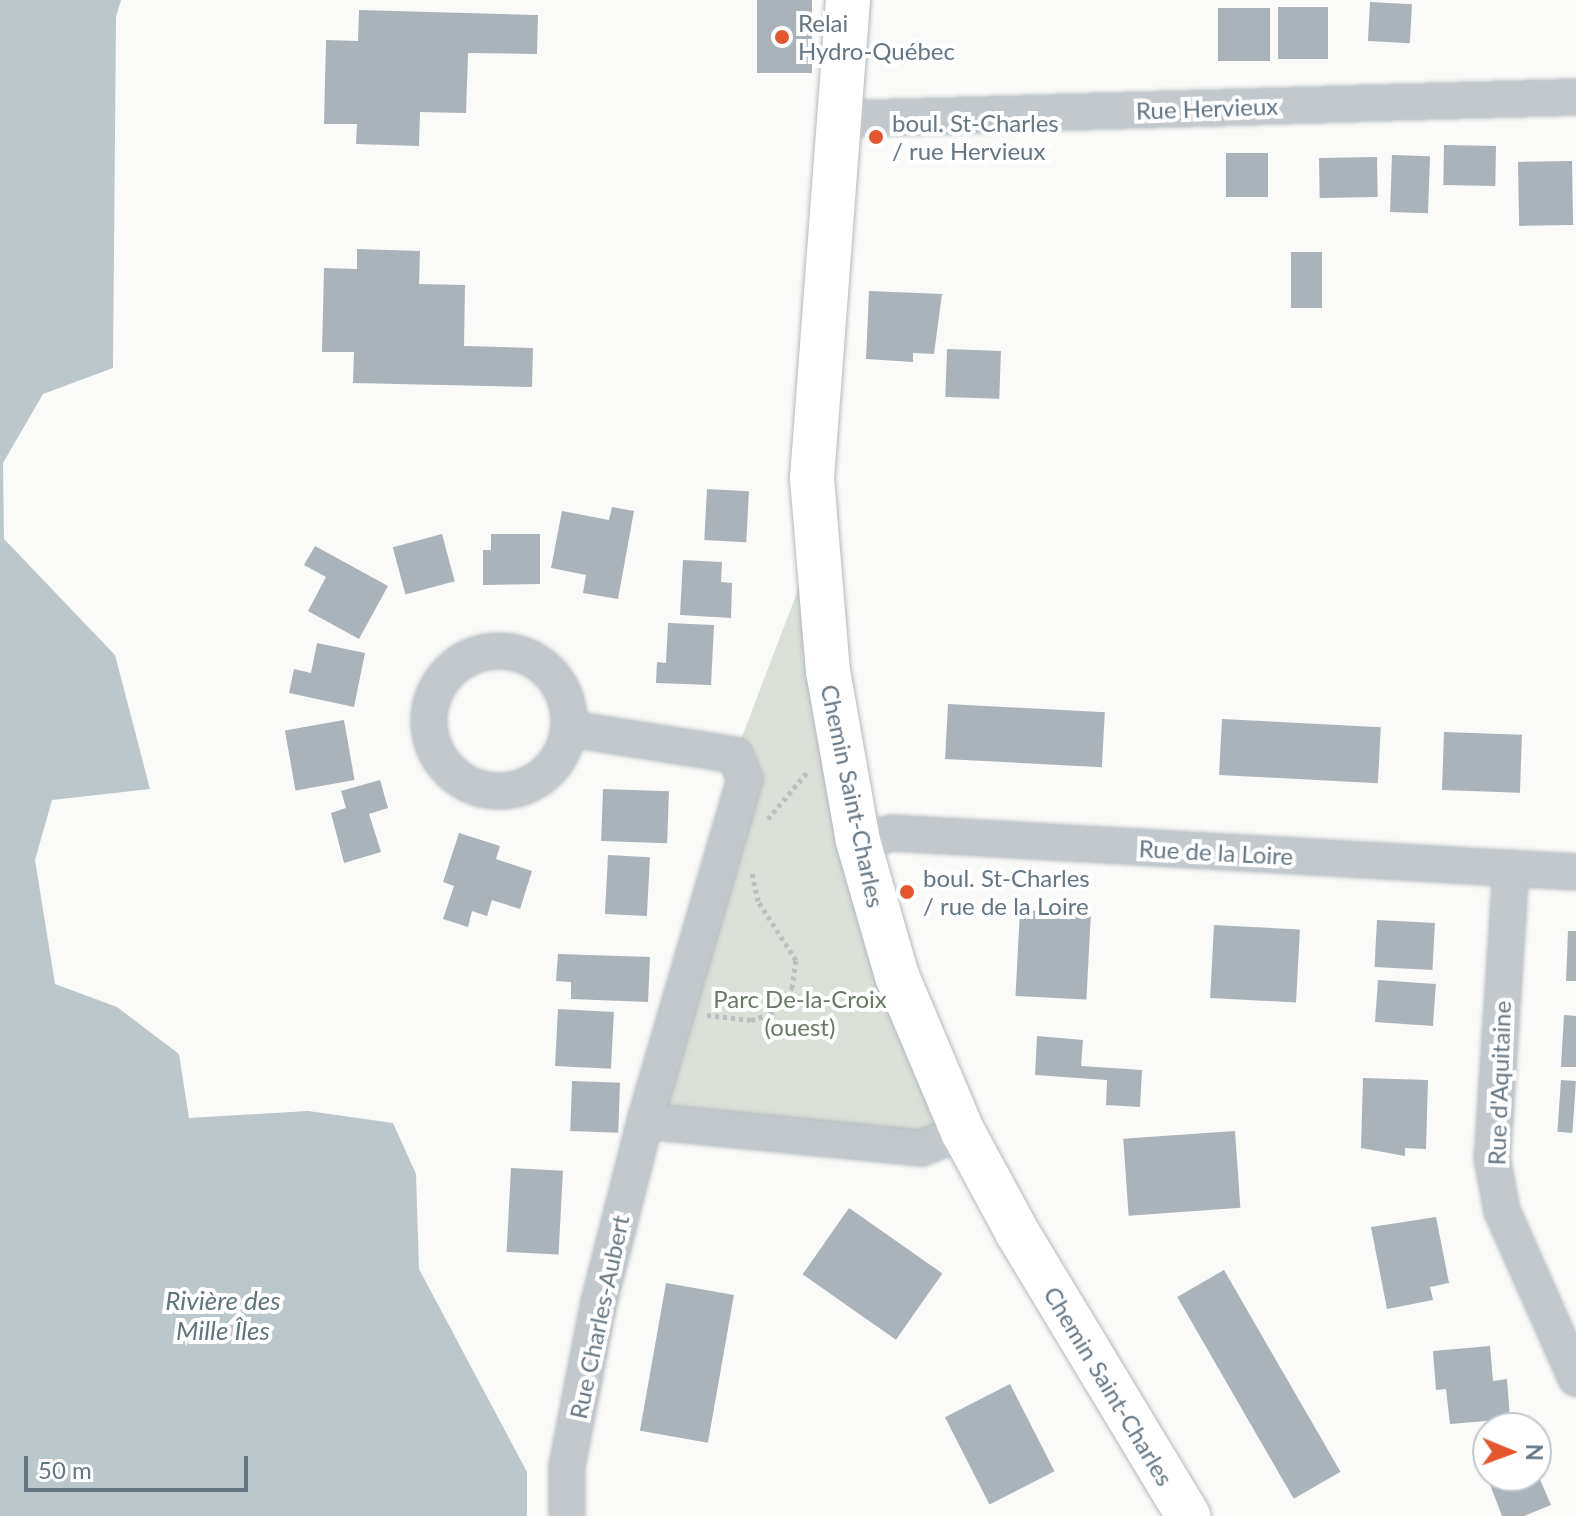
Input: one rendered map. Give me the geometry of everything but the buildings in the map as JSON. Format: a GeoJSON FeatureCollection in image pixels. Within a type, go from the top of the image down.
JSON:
{"type":"FeatureCollection","features":[{"type":"Feature","properties":{"kind":"main road","name":"Chemin Saint-Charles"},"geometry":{"type":"LineString","coordinates":[[848,0],[812,478],[821,613],[836,726],[858,841],[897,976],[963,1132],[1017,1232],[1188,1516]]}},
{"type":"Feature","properties":{"kind":"street","name":"Rue Hervieux"},"geometry":{"type":"LineString","coordinates":[[839,119],[1576,97]]}},
{"type":"Feature","properties":{"kind":"street"},"geometry":{"type":"LineString","coordinates":[[496,650],[520,653],[542,664],[559,682],[568,705],[570,729],[564,750],[535,783],[491,792],[452,774],[438,756],[430,736],[429,711],[437,688],[452,668],[472,655],[496,650]]}},
{"type":"Feature","properties":{"kind":"street","name":"Rue Charles-Aubert"},"geometry":{"type":"LineString","coordinates":[[567,1516],[567,1466],[599,1302],[645,1121],[745,779],[735,755],[570,729]]}},
{"type":"Feature","properties":{"kind":"street","name":"Rue de la Loire"},"geometry":{"type":"LineString","coordinates":[[858,841],[893,833],[1576,872]]}},
{"type":"Feature","properties":{"kind":"street","name":"Rue d'Aquitaine"},"geometry":{"type":"LineString","coordinates":[[1511,868],[1492,1158],[1502,1211],[1576,1378]]}},
{"type":"Feature","properties":{"kind":"street"},"geometry":{"type":"LineString","coordinates":[[645,1121],[922,1148],[963,1132]]}},
{"type":"Feature","properties":{"kind":"path"},"geometry":{"type":"LineString","coordinates":[[760,830],[836,726]]}},
{"type":"Feature","properties":{"kind":"path"},"geometry":{"type":"LineString","coordinates":[[677,1008],[727,1020],[751,1020],[785,1002],[796,960],[758,901],[751,871],[754,858]]}},
{"type":"Feature","properties":{"kind":"green space","name":"Parc De-la-Croix (ouest)"},"geometry":{"type":"Polygon","coordinates":[[[821,530],[870,843],[977,1128],[907,1141],[645,1121],[735,755],[821,530]]]}},
{"type":"Feature","properties":{"kind":"water","name":"Rivière des Mille Îles"},"geometry":{"type":"Polygon","coordinates":[[[0,0],[121,0],[116,17],[113,368],[43,394],[3,463],[4,539],[115,655],[150,789],[52,800],[35,860],[55,984],[117,1007],[179,1054],[189,1118],[308,1111],[393,1123],[416,1174],[419,1269],[527,1472],[527,1516],[0,1516],[0,0]]]}},
{"type":"Feature","properties":{"kind":"place","name":"Relai Hydro-Québec"},"geometry":{"type":"Point","coordinates":[782,37]}},
{"type":"Feature","properties":{"kind":"place","name":"boul. St-Charles / rue Hervieux"},"geometry":{"type":"Point","coordinates":[876,137]}},
{"type":"Feature","properties":{"kind":"place","name":"boul. St-Charles / rue de la Loire"},"geometry":{"type":"Point","coordinates":[907,892]}}]}
